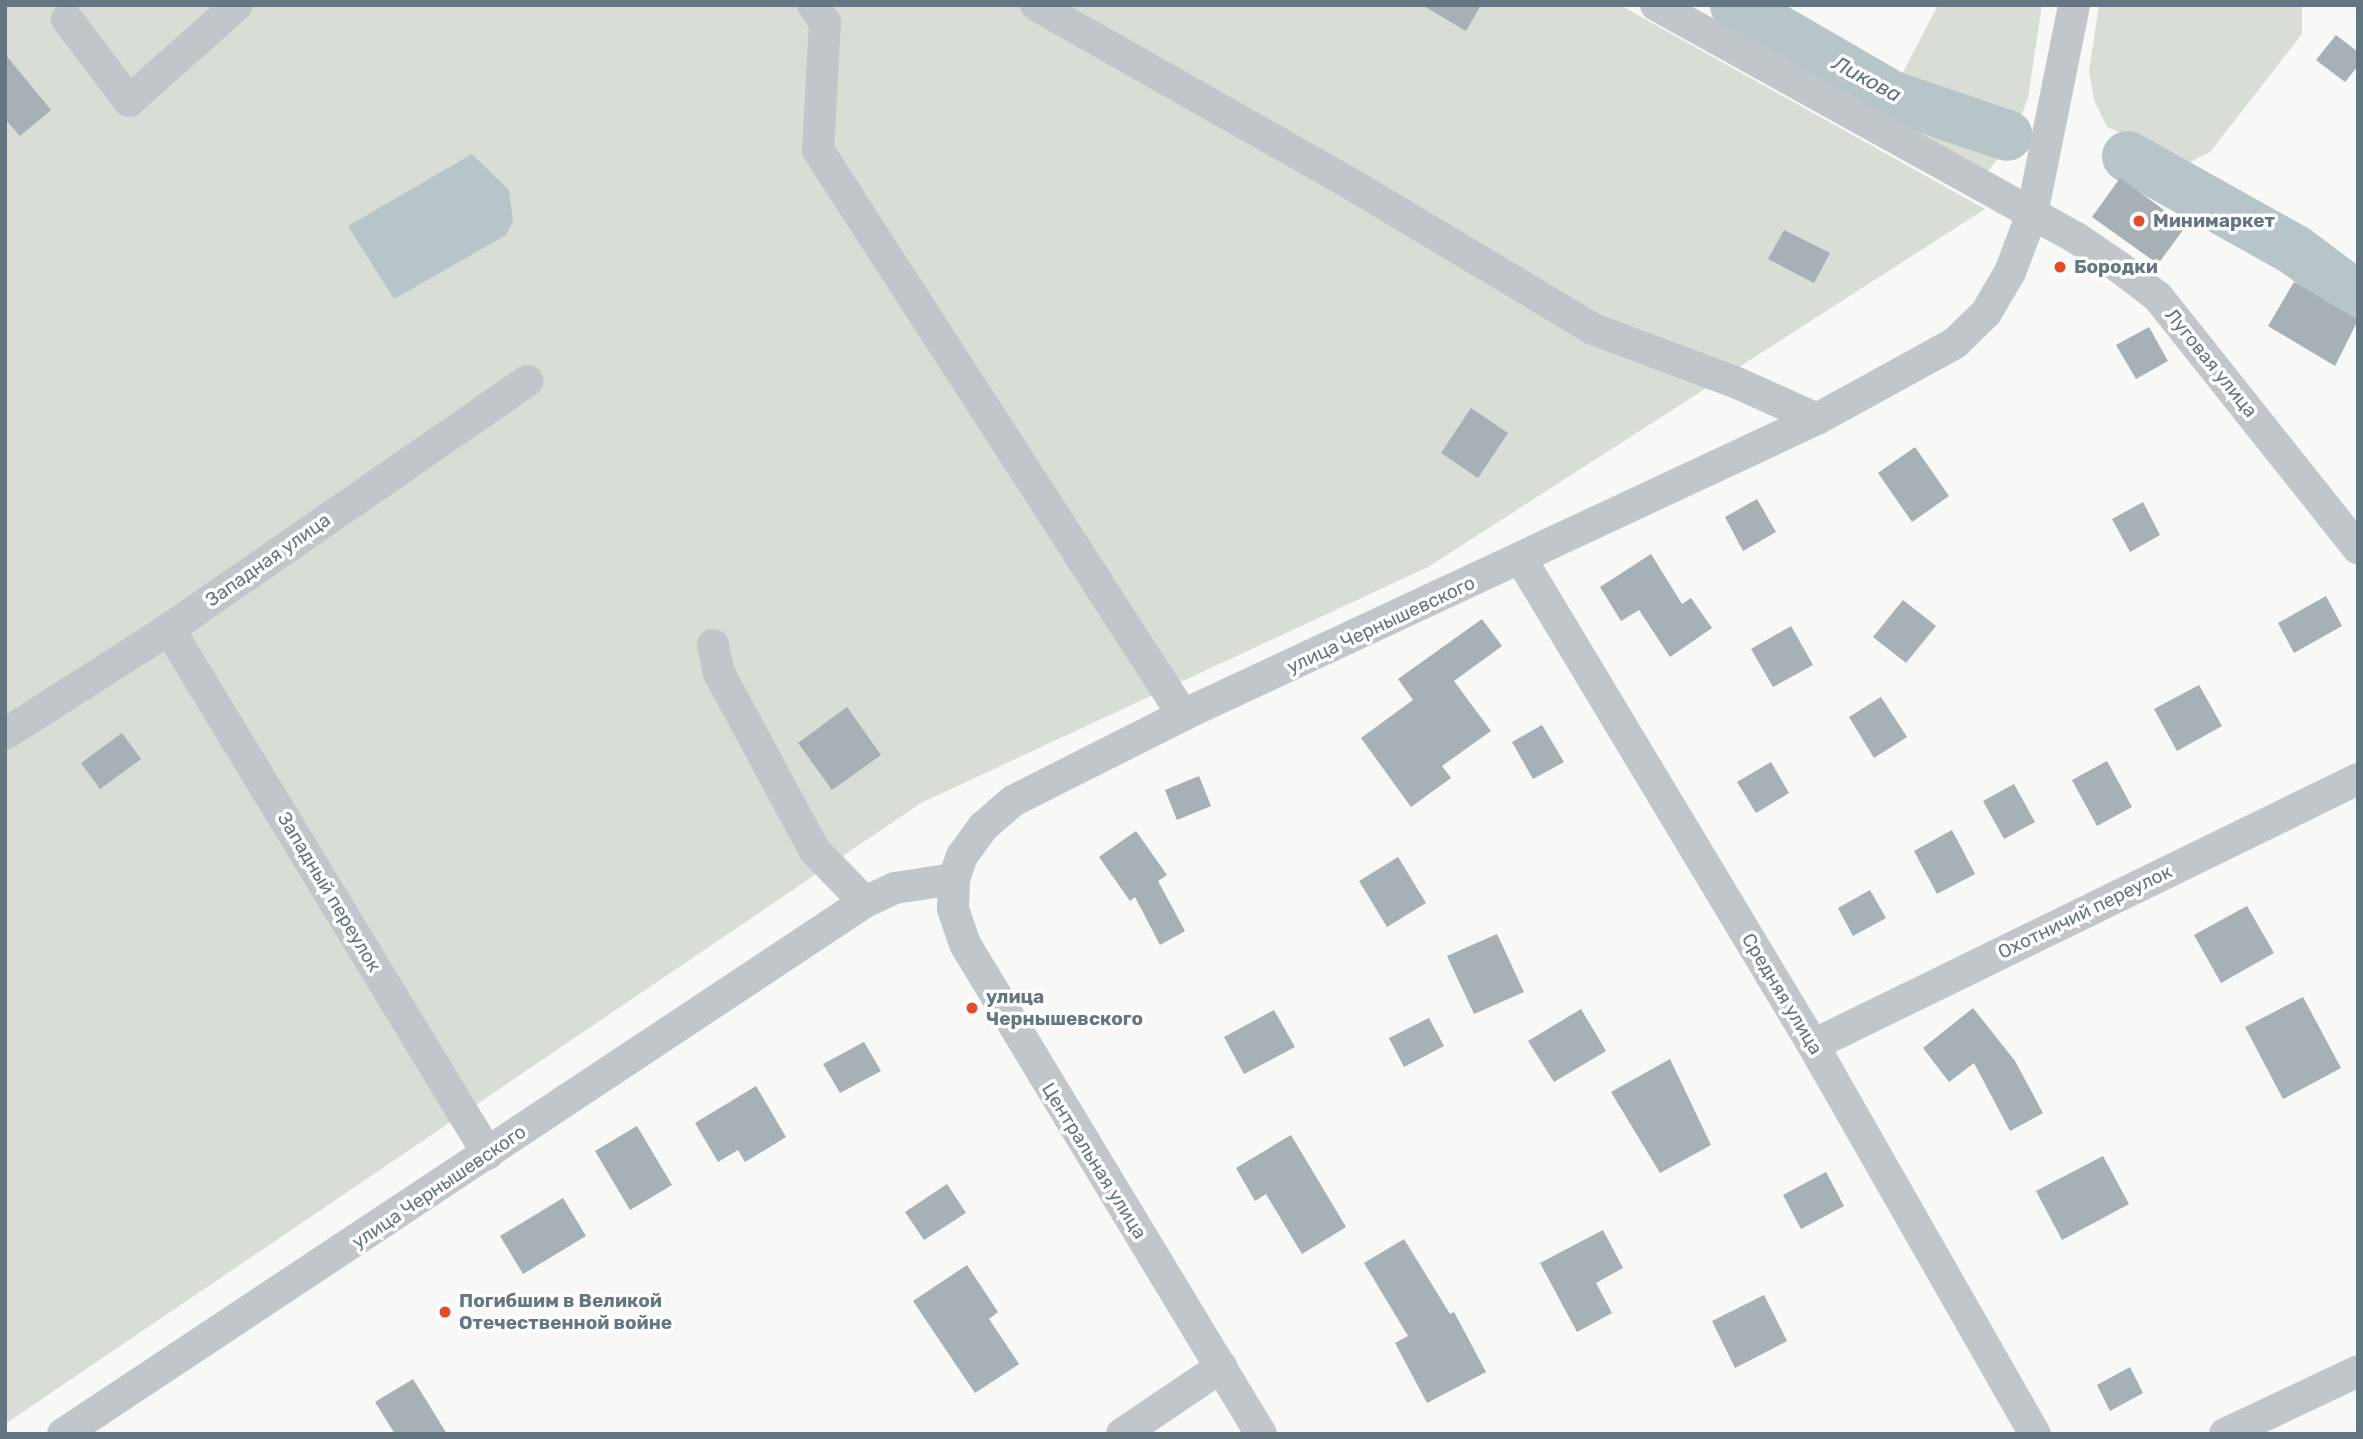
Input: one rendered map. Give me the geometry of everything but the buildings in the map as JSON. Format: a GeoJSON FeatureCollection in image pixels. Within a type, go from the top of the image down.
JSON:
{"type":"FeatureCollection","features":[{"type":"Feature","properties":{"kind":"street"},"geometry":{"type":"LineString","coordinates":[[68,19],[129,101],[237,5]]}},
{"type":"Feature","properties":{"kind":"street"},"geometry":{"type":"LineString","coordinates":[[813,5],[825,22],[818,150],[1183,715]]}},
{"type":"Feature","properties":{"kind":"street"},"geometry":{"type":"LineString","coordinates":[[1036,5],[1346,181],[1594,329],[1735,382],[1817,419]]}},
{"type":"Feature","properties":{"kind":"street","name":"Луговая улица"},"geometry":{"type":"LineString","coordinates":[[1656,5],[2032,214],[2119,267],[2158,297],[2358,548]]}},
{"type":"Feature","properties":{"kind":"street","name":"улица Чернышевского"},"geometry":{"type":"LineString","coordinates":[[63,1434],[865,902],[895,888],[954,879],[962,856],[984,827],[1013,801],[1183,715],[1817,419],[1918,366],[1955,343],[1986,313],[2010,272],[2032,214],[2074,5]]}},
{"type":"Feature","properties":{"kind":"street","name":"Западная улица"},"geometry":{"type":"LineString","coordinates":[[5,734],[169,629],[527,381]]}},
{"type":"Feature","properties":{"kind":"street","name":"Средняя улица"},"geometry":{"type":"LineString","coordinates":[[1521,559],[1813,1045],[2035,1434]]}},
{"type":"Feature","properties":{"kind":"street","name":"Западный переулок"},"geometry":{"type":"LineString","coordinates":[[169,629],[488,1154]]}},
{"type":"Feature","properties":{"kind":"street"},"geometry":{"type":"LineString","coordinates":[[713,645],[719,673],[815,851],[865,902]]}},
{"type":"Feature","properties":{"kind":"street","name":"Охотничий переулок"},"geometry":{"type":"LineString","coordinates":[[1813,1045],[2358,779]]}},
{"type":"Feature","properties":{"kind":"street","name":"Центральная улица"},"geometry":{"type":"LineString","coordinates":[[954,879],[956,921],[999,1008],[1261,1434]]}},
{"type":"Feature","properties":{"kind":"street"},"geometry":{"type":"LineString","coordinates":[[1122,1434],[1222,1367]]}},
{"type":"Feature","properties":{"kind":"street"},"geometry":{"type":"LineString","coordinates":[[2225,1434],[2358,1371]]}},
{"type":"Feature","properties":{"kind":"shaded area"},"geometry":{"type":"Polygon","coordinates":[[[5,5],[1620,5],[1985,209],[1428,567],[921,803],[5,1424],[5,5]]]}},
{"type":"Feature","properties":{"kind":"shaded area"},"geometry":{"type":"Polygon","coordinates":[[[1938,5],[2042,5],[2028,98],[2012,140],[1982,179],[1796,64],[1776,49],[1765,26],[1769,15],[1781,17],[1876,70],[1900,78],[1938,5]]]}},
{"type":"Feature","properties":{"kind":"shaded area"},"geometry":{"type":"Polygon","coordinates":[[[2099,5],[2302,5],[2302,34],[2210,152],[2184,165],[2155,162],[2135,139],[2107,127],[2094,100],[2089,71],[2099,5]]]}},
{"type":"Feature","properties":{"kind":"shaded area"},"geometry":{"type":"Polygon","coordinates":[[[472,154],[509,190],[513,221],[506,235],[394,299],[348,226],[472,154]]]}},
{"type":"Feature","properties":{"kind":"waterway","name":"Ликова"},"geometry":{"type":"LineString","coordinates":[[1735,5],[1892,96],[2007,135]]}},
{"type":"Feature","properties":{"kind":"waterway","name":"Ликова"},"geometry":{"type":"LineString","coordinates":[[2127,156],[2295,250],[2358,297]]}},
{"type":"Feature","properties":{"kind":"place","name":"Минимаркет"},"geometry":{"type":"Point","coordinates":[2139,221]}},
{"type":"Feature","properties":{"kind":"place","name":"Бородки"},"geometry":{"type":"Point","coordinates":[2060,267]}},
{"type":"Feature","properties":{"kind":"place","name":"улица Чернышевского"},"geometry":{"type":"Point","coordinates":[972,1008]}},
{"type":"Feature","properties":{"kind":"place","name":"Погибшим в Великой Отечественной войне"},"geometry":{"type":"Point","coordinates":[445,1312]}}]}
